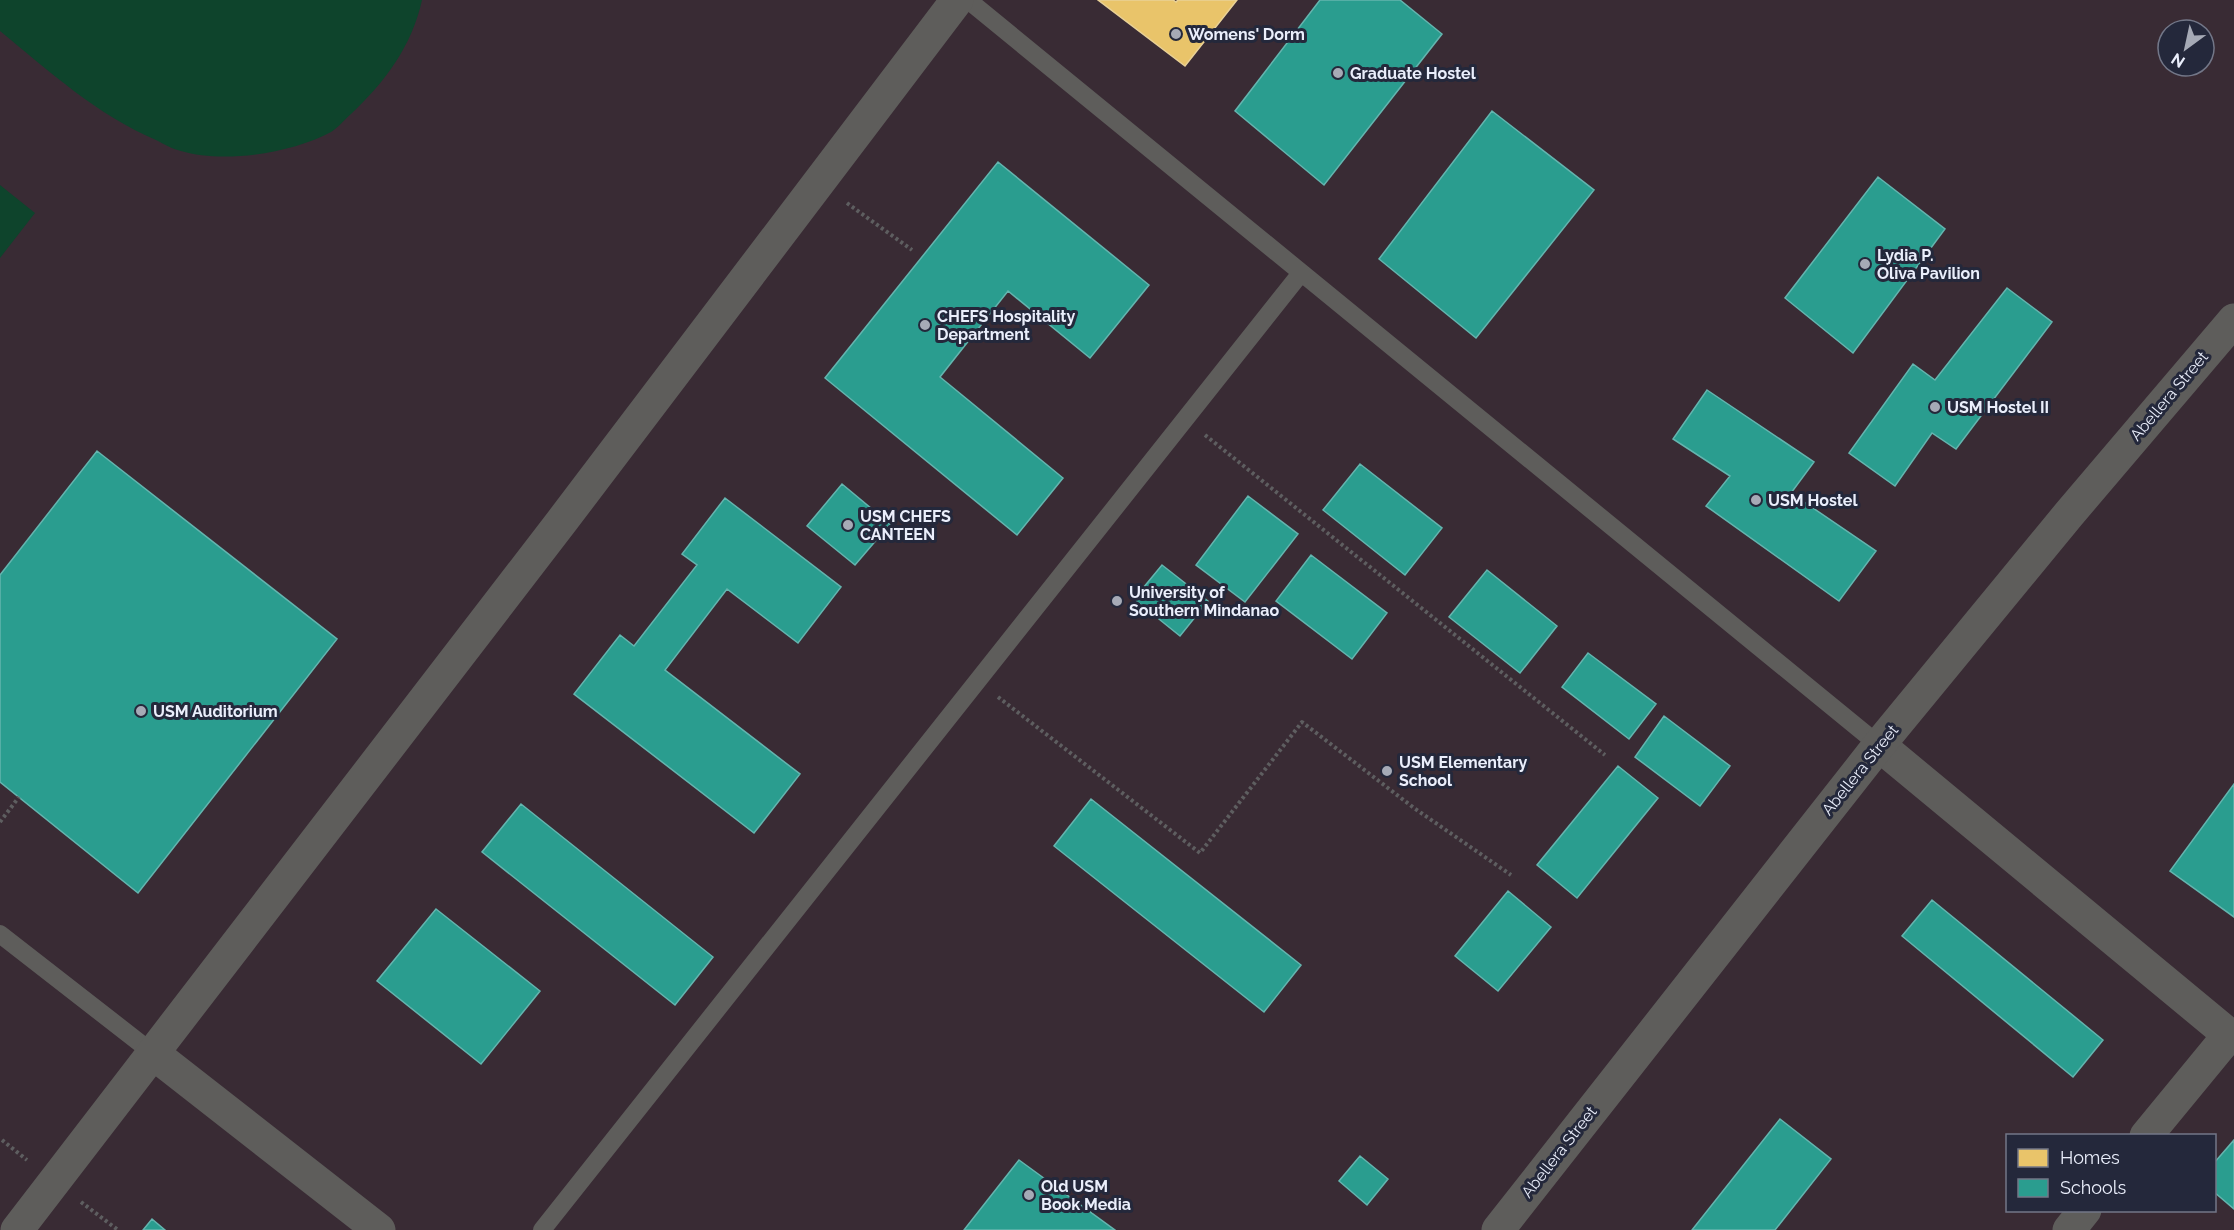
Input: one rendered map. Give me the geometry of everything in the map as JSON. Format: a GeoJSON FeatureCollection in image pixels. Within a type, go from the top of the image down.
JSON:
{"type":"FeatureCollection","features":[{"type":"Feature","properties":{"kind":"street"},"geometry":{"type":"LineString","coordinates":[[17,1230],[562,521],[957,0]]}},
{"type":"Feature","properties":{"kind":"street","name":"Abellera Street"},"geometry":{"type":"LineString","coordinates":[[1498,1230],[1879,745],[2069,514],[2234,320]]}},
{"type":"Feature","properties":{"kind":"street"},"geometry":{"type":"LineString","coordinates":[[1879,745],[2232,1034],[2148,1134]]}},
{"type":"Feature","properties":{"kind":"street"},"geometry":{"type":"LineString","coordinates":[[154,1054],[378,1230]]}},
{"type":"Feature","properties":{"kind":"street"},"geometry":{"type":"LineString","coordinates":[[2069,1230],[2083,1212]]}},
{"type":"Feature","properties":{"kind":"lane"},"geometry":{"type":"LineString","coordinates":[[968,0],[1879,745]]}},
{"type":"Feature","properties":{"kind":"lane"},"geometry":{"type":"LineString","coordinates":[[542,1230],[1301,273]]}},
{"type":"Feature","properties":{"kind":"lane"},"geometry":{"type":"LineString","coordinates":[[0,934],[154,1054]]}},
{"type":"Feature","properties":{"kind":"path"},"geometry":{"type":"LineString","coordinates":[[818,182],[912,250]]}},
{"type":"Feature","properties":{"kind":"path"},"geometry":{"type":"LineString","coordinates":[[1186,420],[1605,755]]}},
{"type":"Feature","properties":{"kind":"path"},"geometry":{"type":"LineString","coordinates":[[978,681],[1200,853],[1302,722],[1414,808],[1511,875]]}},
{"type":"Feature","properties":{"kind":"path"},"geometry":{"type":"LineString","coordinates":[[0,822],[20,797]]}},
{"type":"Feature","properties":{"kind":"shaded area","name":"University of Southern Mindanao"},"geometry":{"type":"Polygon","coordinates":[[[0,0],[2234,0],[2234,1230],[0,1230],[0,0]]]}},
{"type":"Feature","properties":{"kind":"green space"},"geometry":{"type":"Polygon","coordinates":[[[0,0],[422,0],[404,48],[386,76],[334,130],[297,146],[278,151],[217,156],[198,155],[171,148],[134,130],[74,91],[0,31],[0,0]]]}},
{"type":"Feature","properties":{"kind":"green space"},"geometry":{"type":"Polygon","coordinates":[[[0,185],[35,213],[0,258],[0,185]]]}},
{"type":"Feature","properties":{"kind":"building: Homes","name":"Womens' Dorm"},"geometry":{"type":"Polygon","coordinates":[[[1098,0],[1173,0],[1176,2],[1178,0],[1237,0],[1185,66],[1098,0]]]}},
{"type":"Feature","properties":{"kind":"building: Schools","name":"Graduate Hostel"},"geometry":{"type":"Polygon","coordinates":[[[1320,0],[1400,0],[1442,34],[1324,185],[1235,111],[1320,0]]]}},
{"type":"Feature","properties":{"kind":"building: Schools"},"geometry":{"type":"Polygon","coordinates":[[[1492,111],[1594,190],[1476,338],[1379,259],[1492,111]]]}},
{"type":"Feature","properties":{"kind":"building: Schools","name":"CHEFS Hospitality Department"},"geometry":{"type":"Polygon","coordinates":[[[998,162],[1149,285],[1090,358],[1008,291],[940,377],[1063,478],[1017,535],[825,378],[998,162]]]}},
{"type":"Feature","properties":{"kind":"building: Schools","name":"Lydia P. Oliva Pavilion"},"geometry":{"type":"Polygon","coordinates":[[[1878,177],[1945,229],[1853,353],[1785,298],[1878,177]]]}},
{"type":"Feature","properties":{"kind":"building: Schools","name":"USM Hostel II"},"geometry":{"type":"Polygon","coordinates":[[[2007,288],[2052,322],[1956,449],[1932,433],[1895,486],[1849,453],[1913,364],[1935,380],[2007,288]]]}},
{"type":"Feature","properties":{"kind":"building: Schools","name":"USM Hostel"},"geometry":{"type":"Polygon","coordinates":[[[1707,390],[1814,462],[1791,493],[1876,551],[1839,601],[1706,506],[1730,476],[1673,439],[1707,390]]]}},
{"type":"Feature","properties":{"kind":"building: Schools","name":"USM Auditorium"},"geometry":{"type":"Polygon","coordinates":[[[97,451],[337,639],[138,893],[0,782],[0,575],[97,451]]]}},
{"type":"Feature","properties":{"kind":"building: Schools"},"geometry":{"type":"Polygon","coordinates":[[[1360,464],[1442,528],[1405,575],[1323,510],[1360,464]]]}},
{"type":"Feature","properties":{"kind":"building: Schools","name":"USM CHEFS CANTEEN"},"geometry":{"type":"Polygon","coordinates":[[[842,484],[890,524],[855,565],[807,526],[842,484]]]}},
{"type":"Feature","properties":{"kind":"building: Schools"},"geometry":{"type":"Polygon","coordinates":[[[1248,496],[1298,534],[1245,602],[1196,565],[1248,496]]]}},
{"type":"Feature","properties":{"kind":"building: Schools"},"geometry":{"type":"Polygon","coordinates":[[[725,498],[841,587],[798,643],[727,589],[665,670],[800,774],[754,833],[574,694],[620,635],[634,646],[697,565],[682,554],[725,498]]]}},
{"type":"Feature","properties":{"kind":"building: Schools"},"geometry":{"type":"Polygon","coordinates":[[[1311,555],[1387,613],[1352,659],[1276,601],[1311,555]]]}},
{"type":"Feature","properties":{"kind":"building: Schools"},"geometry":{"type":"Polygon","coordinates":[[[1162,565],[1208,601],[1180,636],[1134,599],[1162,565]]]}},
{"type":"Feature","properties":{"kind":"building: Schools"},"geometry":{"type":"Polygon","coordinates":[[[1487,570],[1557,626],[1520,673],[1449,617],[1487,570]]]}},
{"type":"Feature","properties":{"kind":"building: Schools"},"geometry":{"type":"Polygon","coordinates":[[[1588,653],[1656,704],[1629,739],[1562,687],[1588,653]]]}},
{"type":"Feature","properties":{"kind":"building: Schools"},"geometry":{"type":"Polygon","coordinates":[[[1664,716],[1730,766],[1700,806],[1635,757],[1664,716]]]}},
{"type":"Feature","properties":{"kind":"building: Schools"},"geometry":{"type":"Polygon","coordinates":[[[1618,766],[1658,798],[1577,898],[1537,865],[1618,766]]]}},
{"type":"Feature","properties":{"kind":"building: Schools"},"geometry":{"type":"Polygon","coordinates":[[[2234,784],[2234,917],[2170,871],[2234,784]]]}},
{"type":"Feature","properties":{"kind":"building: Schools"},"geometry":{"type":"Polygon","coordinates":[[[1091,799],[1301,965],[1264,1012],[1054,846],[1091,799]]]}},
{"type":"Feature","properties":{"kind":"building: Schools"},"geometry":{"type":"Polygon","coordinates":[[[521,804],[713,957],[675,1005],[482,852],[521,804]]]}},
{"type":"Feature","properties":{"kind":"building: Schools"},"geometry":{"type":"Polygon","coordinates":[[[1508,891],[1551,927],[1498,991],[1455,956],[1508,891]]]}},
{"type":"Feature","properties":{"kind":"building: Schools"},"geometry":{"type":"Polygon","coordinates":[[[1932,900],[2103,1040],[2073,1077],[1902,936],[1932,900]]]}},
{"type":"Feature","properties":{"kind":"building: Schools"},"geometry":{"type":"Polygon","coordinates":[[[436,909],[540,991],[481,1064],[377,981],[436,909]]]}},
{"type":"Feature","properties":{"kind":"building: Schools"},"geometry":{"type":"Polygon","coordinates":[[[1780,1119],[1831,1159],[1775,1230],[1692,1230],[1780,1119]]]}},
{"type":"Feature","properties":{"kind":"building: Schools"},"geometry":{"type":"Polygon","coordinates":[[[2234,1140],[2234,1209],[2216,1194],[2216,1161],[2234,1140]]]}},
{"type":"Feature","properties":{"kind":"building: Schools"},"geometry":{"type":"Polygon","coordinates":[[[1360,1156],[1388,1179],[1367,1205],[1339,1181],[1360,1156]]]}},
{"type":"Feature","properties":{"kind":"building: Schools","name":"Old USM Book Media"},"geometry":{"type":"Polygon","coordinates":[[[1019,1160],[1115,1230],[964,1230],[1019,1160]]]}},
{"type":"Feature","properties":{"kind":"building: Schools"},"geometry":{"type":"Polygon","coordinates":[[[152,1219],[165,1230],[143,1230],[152,1219]]]}},
{"type":"Feature","properties":{"kind":"place","name":"Womens' Dorm"},"geometry":{"type":"Point","coordinates":[1176,34]}},
{"type":"Feature","properties":{"kind":"place","name":"Graduate Hostel"},"geometry":{"type":"Point","coordinates":[1338,73]}},
{"type":"Feature","properties":{"kind":"place","name":"Lydia P. Oliva Pavilion"},"geometry":{"type":"Point","coordinates":[1865,264]}},
{"type":"Feature","properties":{"kind":"place","name":"CHEFS Hospitality Department"},"geometry":{"type":"Point","coordinates":[925,325]}},
{"type":"Feature","properties":{"kind":"place","name":"USM Hostel II"},"geometry":{"type":"Point","coordinates":[1935,407]}},
{"type":"Feature","properties":{"kind":"place","name":"USM Hostel"},"geometry":{"type":"Point","coordinates":[1756,500]}},
{"type":"Feature","properties":{"kind":"place","name":"USM CHEFS CANTEEN"},"geometry":{"type":"Point","coordinates":[848,525]}},
{"type":"Feature","properties":{"kind":"place","name":"University of Southern Mindanao"},"geometry":{"type":"Point","coordinates":[1117,601]}},
{"type":"Feature","properties":{"kind":"place","name":"USM Auditorium"},"geometry":{"type":"Point","coordinates":[141,711]}},
{"type":"Feature","properties":{"kind":"place","name":"USM Elementary School"},"geometry":{"type":"Point","coordinates":[1387,771]}},
{"type":"Feature","properties":{"kind":"place","name":"Old USM Book Media"},"geometry":{"type":"Point","coordinates":[1029,1195]}}]}
